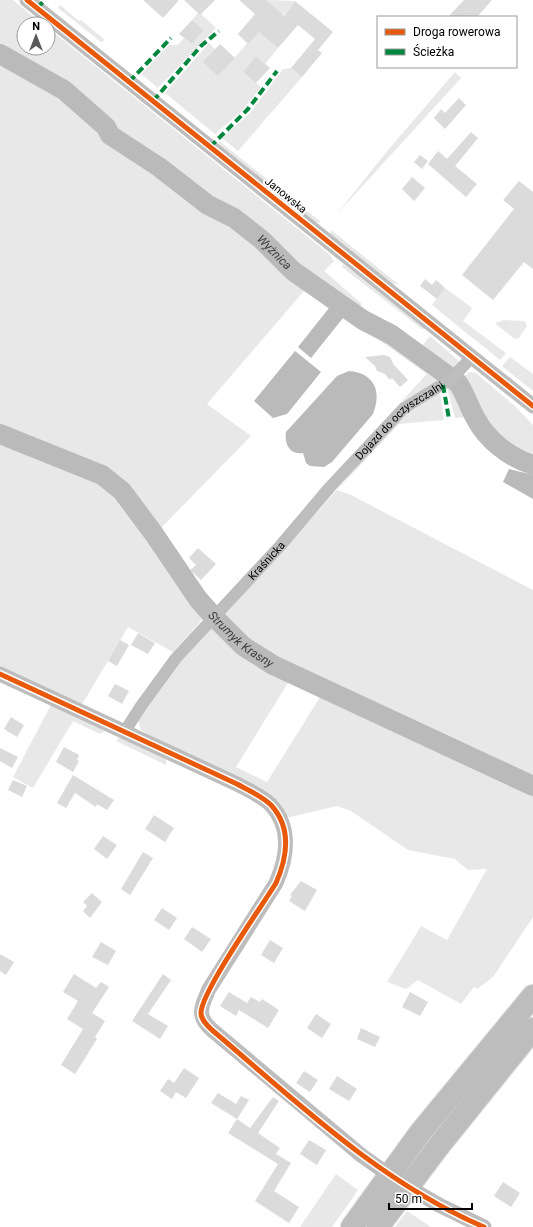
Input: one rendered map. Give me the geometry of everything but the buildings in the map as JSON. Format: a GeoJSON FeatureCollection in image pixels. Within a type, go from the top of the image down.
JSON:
{"type":"FeatureCollection","features":[{"type":"Feature","properties":{"kind":"highway"},"geometry":{"type":"LineString","coordinates":[[352,1227],[420,1133],[533,996]]}},
{"type":"Feature","properties":{"kind":"highway"},"geometry":{"type":"LineString","coordinates":[[378,1227],[438,1147],[533,1029]]}},
{"type":"Feature","properties":{"kind":"street","name":"Janowska"},"geometry":{"type":"LineString","coordinates":[[27,0],[533,406]]}},
{"type":"Feature","properties":{"kind":"street","name":"Dojazd do oczyszczalni"},"geometry":{"type":"LineString","coordinates":[[330,487],[404,408],[443,385],[472,357]]}},
{"type":"Feature","properties":{"kind":"street","name":"Kraśnicka"},"geometry":{"type":"LineString","coordinates":[[125,731],[140,706],[176,658],[280,546],[330,487]]}},
{"type":"Feature","properties":{"kind":"street"},"geometry":{"type":"LineString","coordinates":[[0,674],[237,784],[261,797],[271,806],[282,823],[286,844],[282,870],[276,884],[209,989],[202,1006],[203,1020],[212,1030],[361,1155],[396,1180],[439,1205],[484,1227]]}},
{"type":"Feature","properties":{"kind":"shaded area"},"geometry":{"type":"Polygon","coordinates":[[[0,0],[13,0],[32,16],[16,16],[16,56],[56,56],[56,34],[329,254],[334,261],[324,271],[362,304],[355,312],[294,269],[265,239],[237,217],[209,203],[159,165],[112,134],[109,126],[66,89],[0,49],[0,0]]]}},
{"type":"Feature","properties":{"kind":"shaded area"},"geometry":{"type":"Polygon","coordinates":[[[266,0],[295,1],[266,37],[278,48],[265,64],[256,56],[243,72],[261,87],[243,110],[215,134],[165,93],[209,43],[215,49],[218,76],[277,10],[266,0]]]}},
{"type":"Feature","properties":{"kind":"shaded area"},"geometry":{"type":"Polygon","coordinates":[[[60,5],[105,40],[101,42],[58,8],[60,5]]]}},
{"type":"Feature","properties":{"kind":"shaded area"},"geometry":{"type":"Polygon","coordinates":[[[198,13],[216,28],[158,88],[141,74],[169,45],[178,45],[184,38],[192,44],[204,30],[192,20],[198,13]]]}},
{"type":"Feature","properties":{"kind":"shaded area"},"geometry":{"type":"Polygon","coordinates":[[[0,57],[59,91],[103,129],[109,138],[159,170],[202,204],[238,225],[260,241],[292,272],[309,285],[207,404],[251,436],[159,530],[112,474],[0,429],[0,57]]]}},
{"type":"Feature","properties":{"kind":"shaded area"},"geometry":{"type":"Polygon","coordinates":[[[291,68],[302,77],[238,151],[222,138],[251,112],[283,69],[291,68]]]}},
{"type":"Feature","properties":{"kind":"shaded area"},"geometry":{"type":"Polygon","coordinates":[[[455,72],[461,78],[337,214],[384,155],[455,72]]]}},
{"type":"Feature","properties":{"kind":"shaded area"},"geometry":{"type":"Polygon","coordinates":[[[219,141],[321,222],[317,223],[218,145],[219,141]]]}},
{"type":"Feature","properties":{"kind":"shaded area"},"geometry":{"type":"Polygon","coordinates":[[[331,230],[398,284],[392,284],[330,234],[331,230]]]}},
{"type":"Feature","properties":{"kind":"shaded area"},"geometry":{"type":"Polygon","coordinates":[[[343,264],[425,328],[422,329],[342,267],[343,264]]]}},
{"type":"Feature","properties":{"kind":"shaded area"},"geometry":{"type":"Polygon","coordinates":[[[445,288],[472,308],[463,321],[506,353],[500,360],[432,305],[445,288]]]}},
{"type":"Feature","properties":{"kind":"shaded area"},"geometry":{"type":"Polygon","coordinates":[[[329,308],[343,318],[311,358],[298,347],[329,308]]]}},
{"type":"Feature","properties":{"kind":"shaded area"},"geometry":{"type":"Polygon","coordinates":[[[363,312],[393,326],[422,346],[430,336],[460,362],[449,375],[393,334],[360,316],[363,312]]]}},
{"type":"Feature","properties":{"kind":"shaded area"},"geometry":{"type":"Polygon","coordinates":[[[358,318],[391,336],[447,377],[401,402],[427,374],[354,322],[358,318]]]}},
{"type":"Feature","properties":{"kind":"shaded area"},"geometry":{"type":"Polygon","coordinates":[[[504,320],[525,321],[527,326],[518,339],[513,338],[495,323],[504,320]]]}},
{"type":"Feature","properties":{"kind":"shaded area"},"geometry":{"type":"Polygon","coordinates":[[[295,351],[321,372],[287,414],[273,418],[254,401],[295,351]]]}},
{"type":"Feature","properties":{"kind":"shaded area"},"geometry":{"type":"Polygon","coordinates":[[[510,357],[533,374],[533,391],[503,367],[510,357]]]}},
{"type":"Feature","properties":{"kind":"shaded area"},"geometry":{"type":"Polygon","coordinates":[[[349,371],[365,375],[374,385],[377,398],[373,414],[332,462],[324,467],[310,466],[306,463],[303,453],[295,452],[289,448],[286,441],[286,432],[337,376],[349,371]]]}},
{"type":"Feature","properties":{"kind":"shaded area"},"geometry":{"type":"Polygon","coordinates":[[[470,372],[476,373],[516,407],[533,425],[533,464],[517,457],[501,447],[482,427],[458,380],[470,372]]]}},
{"type":"Feature","properties":{"kind":"shaded area"},"geometry":{"type":"Polygon","coordinates":[[[455,384],[464,398],[470,417],[455,418],[447,388],[455,384]]]}},
{"type":"Feature","properties":{"kind":"shaded area"},"geometry":{"type":"Polygon","coordinates":[[[440,392],[444,420],[399,424],[337,490],[351,495],[533,590],[533,784],[274,663],[244,645],[219,619],[303,528],[401,417],[440,392]]]}},
{"type":"Feature","properties":{"kind":"shaded area"},"geometry":{"type":"Polygon","coordinates":[[[0,439],[101,480],[118,496],[149,539],[152,536],[197,601],[208,613],[173,652],[128,627],[81,706],[0,668],[0,439]]]}},
{"type":"Feature","properties":{"kind":"shaded area"},"geometry":{"type":"Polygon","coordinates":[[[509,469],[533,475],[533,499],[503,482],[509,469]]]}},
{"type":"Feature","properties":{"kind":"shaded area"},"geometry":{"type":"Polygon","coordinates":[[[216,623],[241,648],[291,678],[236,767],[267,782],[322,694],[533,791],[533,917],[493,977],[477,989],[474,987],[461,1004],[418,980],[406,989],[387,982],[421,926],[447,940],[487,869],[468,870],[455,859],[408,850],[351,811],[337,806],[286,818],[141,730],[138,720],[173,670],[216,623]]]}},
{"type":"Feature","properties":{"kind":"shaded area"},"geometry":{"type":"Polygon","coordinates":[[[51,705],[105,731],[100,734],[73,721],[33,788],[13,777],[51,705]]]}},
{"type":"Feature","properties":{"kind":"shaded area"},"geometry":{"type":"Polygon","coordinates":[[[120,737],[166,759],[166,765],[116,741],[120,737]]]}},
{"type":"Feature","properties":{"kind":"shaded area"},"geometry":{"type":"Polygon","coordinates":[[[336,1174],[358,1190],[332,1227],[300,1227],[336,1174]]]}},
{"type":"Feature","properties":{"kind":"shaded area"},"geometry":{"type":"Polygon","coordinates":[[[407,1211],[431,1227],[395,1227],[407,1211]]]}},
{"type":"Feature","properties":{"kind":"waterway","name":"Wyżnica"},"geometry":{"type":"LineString","coordinates":[[0,54],[64,90],[106,127],[110,135],[159,167],[208,205],[234,218],[262,240],[293,271],[363,320],[392,335],[458,383],[471,410],[486,434],[508,453],[533,465]]}},
{"type":"Feature","properties":{"kind":"waterway","name":"Strumyk Krasny"},"geometry":{"type":"LineString","coordinates":[[0,434],[102,475],[122,491],[154,534],[198,599],[243,646],[273,665],[533,786]]}},
{"type":"Feature","properties":{"kind":"marked path"},"geometry":{"type":"LineString","coordinates":[[37,8],[45,0]]}},
{"type":"Feature","properties":{"kind":"marked path"},"geometry":{"type":"LineString","coordinates":[[153,101],[201,46],[219,31]]}},
{"type":"Feature","properties":{"kind":"marked path"},"geometry":{"type":"LineString","coordinates":[[129,82],[171,38]]}},
{"type":"Feature","properties":{"kind":"marked path"},"geometry":{"type":"LineString","coordinates":[[210,147],[248,109],[277,71]]}},
{"type":"Feature","properties":{"kind":"marked path"},"geometry":{"type":"LineString","coordinates":[[443,385],[449,419]]}},
{"type":"Feature","properties":{"kind":"cycle path"},"geometry":{"type":"LineString","coordinates":[[27,0],[533,406]]}},
{"type":"Feature","properties":{"kind":"cycle path"},"geometry":{"type":"LineString","coordinates":[[0,674],[237,784],[259,796],[271,805],[278,814],[285,833],[286,843],[283,864],[276,883],[233,949],[211,987],[204,1002],[201,1013],[202,1018],[212,1030],[308,1113],[341,1139],[410,1188],[446,1209],[484,1227]]}}]}
